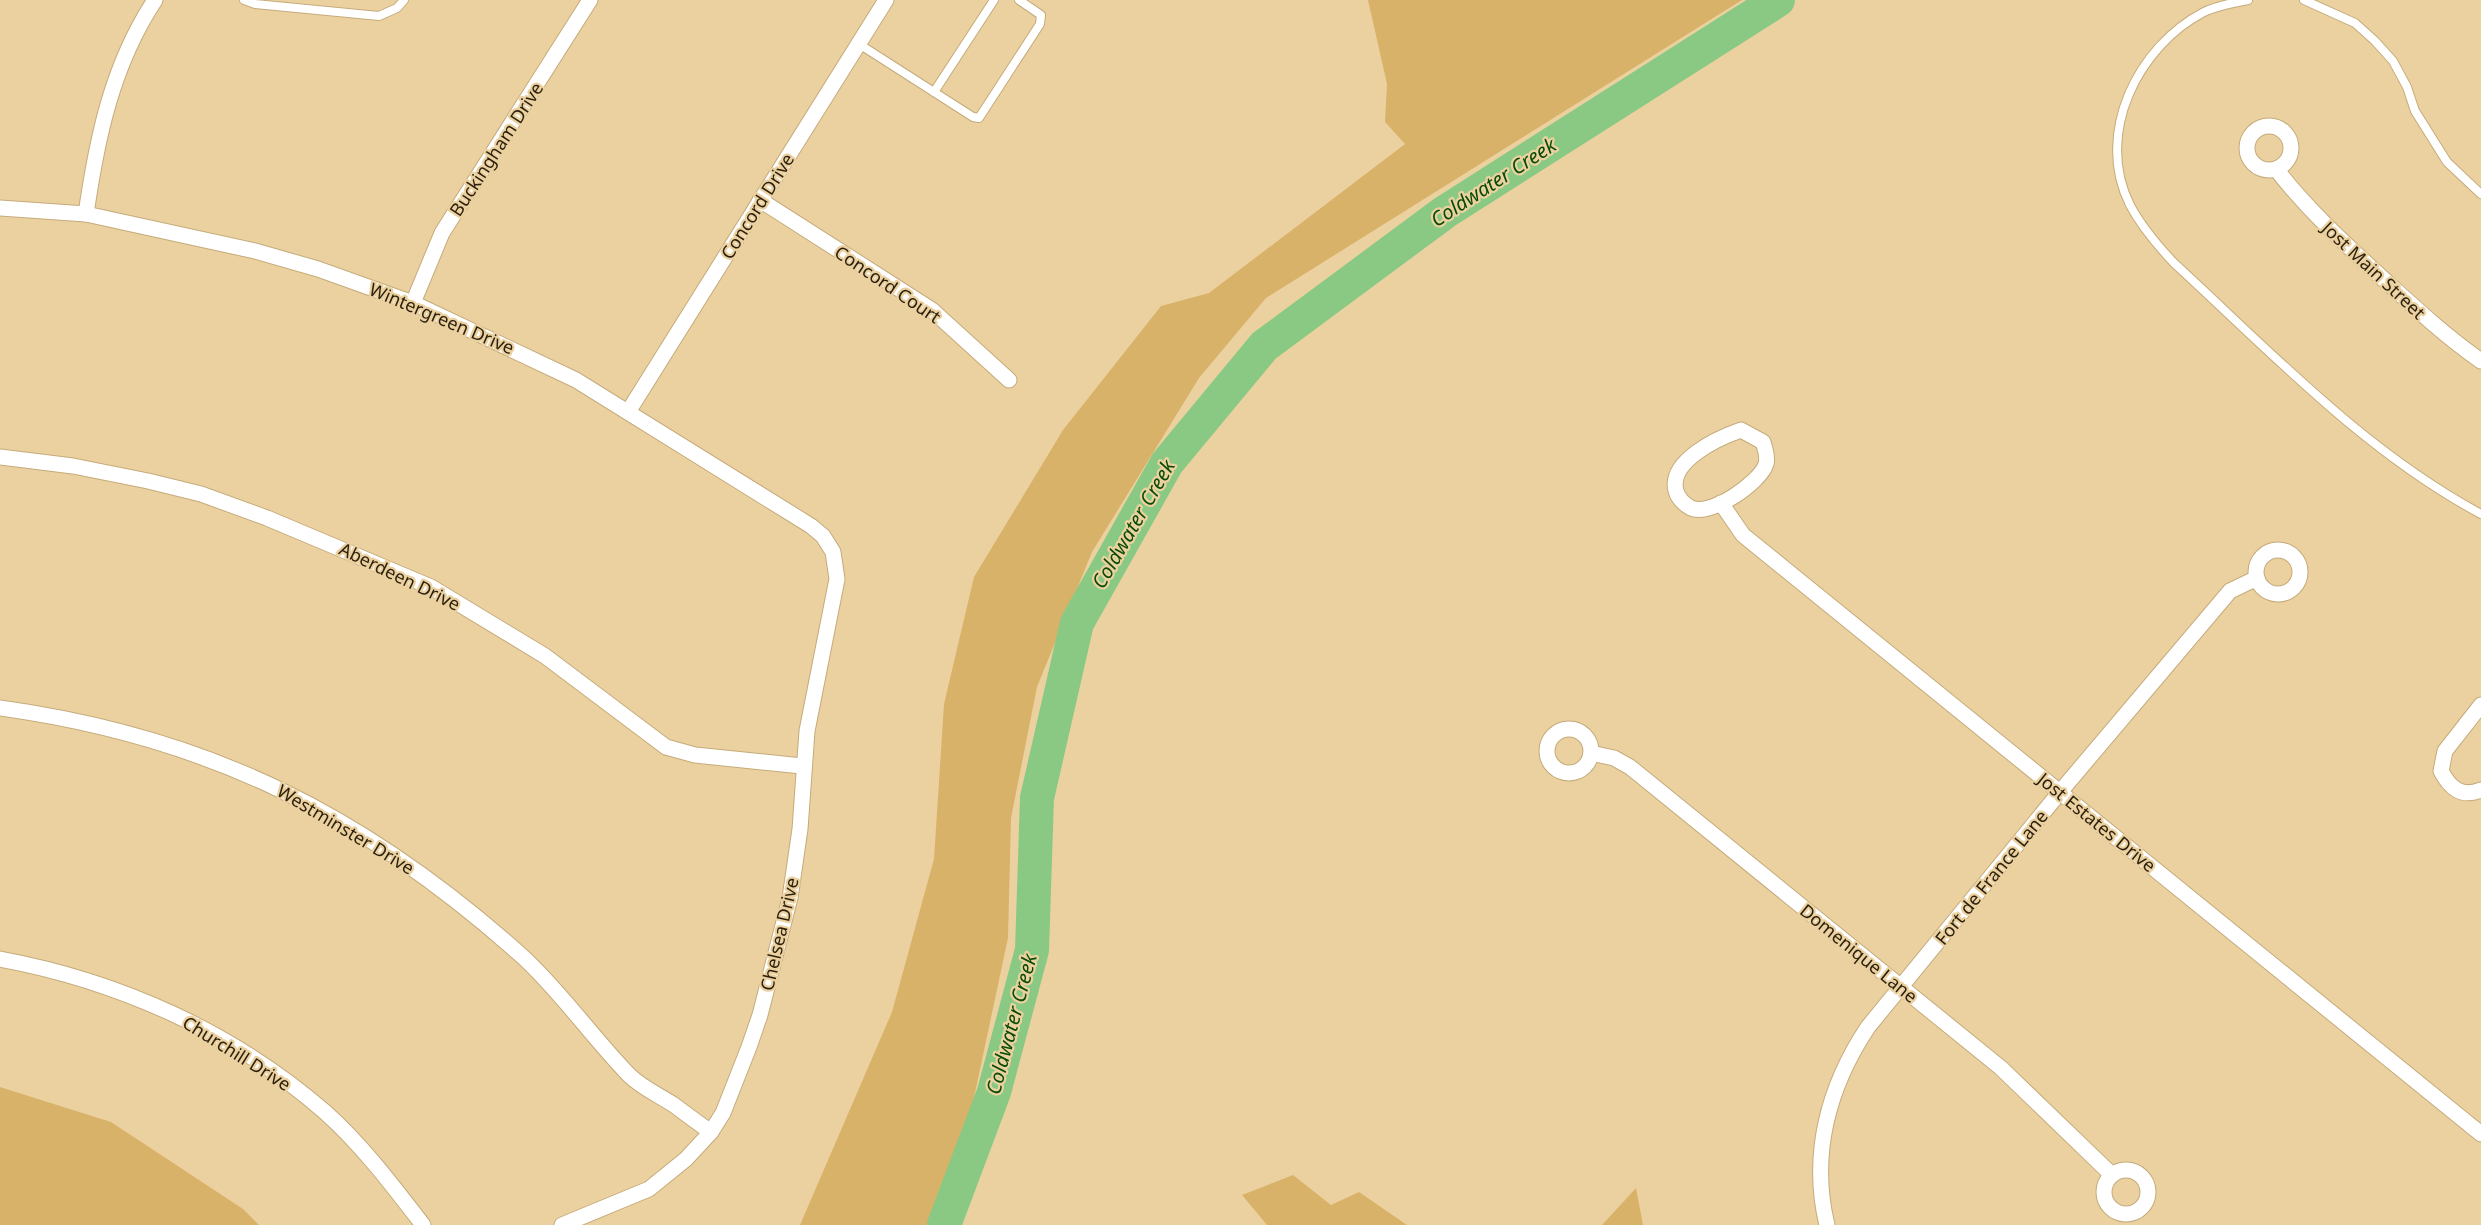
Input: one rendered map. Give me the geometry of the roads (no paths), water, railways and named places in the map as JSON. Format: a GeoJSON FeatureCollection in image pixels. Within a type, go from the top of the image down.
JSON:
{"type":"FeatureCollection","features":[{"type":"Feature","properties":{"kind":"street"},"geometry":{"type":"LineString","coordinates":[[87,214],[93,164],[109,94],[143,18],[155,0]]}},
{"type":"Feature","properties":{"kind":"street","name":"Buckingham Drive"},"geometry":{"type":"LineString","coordinates":[[412,303],[442,233],[590,0]]}},
{"type":"Feature","properties":{"kind":"street","name":"Concord Drive"},"geometry":{"type":"LineString","coordinates":[[628,412],[886,0]]}},
{"type":"Feature","properties":{"kind":"street","name":"Jost Main Street"},"geometry":{"type":"LineString","coordinates":[[2276,169],[2324,224],[2452,341],[2481,361]]}},
{"type":"Feature","properties":{"kind":"street","name":"Concord Court"},"geometry":{"type":"LineString","coordinates":[[760,200],[932,310],[1009,380]]}},
{"type":"Feature","properties":{"kind":"street","name":"Wintergreen Drive"},"geometry":{"type":"LineString","coordinates":[[0,208],[87,214],[255,251],[318,269],[412,303],[523,353],[576,380],[812,526],[823,536],[833,552]]}},
{"type":"Feature","properties":{"kind":"street"},"geometry":{"type":"LineString","coordinates":[[1741,430],[1755,435],[1763,442],[1767,463],[1759,477],[1721,503],[1704,510],[1692,509],[1678,498],[1675,486],[1677,471],[1685,462],[1728,434],[1741,430]]}},
{"type":"Feature","properties":{"kind":"street","name":"Aberdeen Drive"},"geometry":{"type":"LineString","coordinates":[[0,457],[73,466],[201,494],[296,529],[431,587],[486,619],[581,681],[666,747],[694,755],[802,766]]}},
{"type":"Feature","properties":{"kind":"street","name":"Jost Estates Drive"},"geometry":{"type":"LineString","coordinates":[[1721,503],[1743,535],[2481,1134]]}},
{"type":"Feature","properties":{"kind":"street","name":"Chelsea Drive"},"geometry":{"type":"LineString","coordinates":[[562,1225],[649,1189],[686,1159],[711,1132],[723,1113],[749,1047],[784,919],[795,866],[802,766],[813,690],[837,579],[833,552]]}},
{"type":"Feature","properties":{"kind":"street","name":"Fort de France Lane"},"geometry":{"type":"LineString","coordinates":[[1827,1225],[1820,1199],[1819,1157],[1824,1126],[1850,1054],[1868,1027],[2060,792],[2230,591],[2257,578]]}},
{"type":"Feature","properties":{"kind":"street"},"geometry":{"type":"LineString","coordinates":[[2481,705],[2445,751],[2441,771],[2449,786],[2462,793],[2481,790]]}},
{"type":"Feature","properties":{"kind":"street","name":"Westminster Drive"},"geometry":{"type":"LineString","coordinates":[[0,708],[96,724],[186,750],[286,791],[327,813],[398,856],[462,904],[552,985],[631,1077],[711,1132]]}},
{"type":"Feature","properties":{"kind":"street","name":"Domenique Lane"},"geometry":{"type":"LineString","coordinates":[[1591,753],[1614,758],[1630,767],[1902,987],[2001,1068],[2112,1175]]}},
{"type":"Feature","properties":{"kind":"street","name":"Churchill Drive"},"geometry":{"type":"LineString","coordinates":[[0,959],[81,977],[121,991],[165,1010],[248,1056],[326,1113],[385,1175],[423,1225]]}},
{"type":"Feature","properties":{"kind":"lane"},"geometry":{"type":"LineString","coordinates":[[244,0],[255,4],[379,16],[397,8],[404,0]]}},
{"type":"Feature","properties":{"kind":"lane"},"geometry":{"type":"LineString","coordinates":[[934,92],[994,0]]}},
{"type":"Feature","properties":{"kind":"lane"},"geometry":{"type":"LineString","coordinates":[[859,44],[973,117],[979,118],[1041,24],[1041,15],[1019,0]]}},
{"type":"Feature","properties":{"kind":"lane"},"geometry":{"type":"LineString","coordinates":[[2248,0],[2205,12],[2160,44],[2145,64],[2122,114],[2118,136],[2123,183],[2130,205],[2158,246],[2174,263],[2339,414],[2413,473],[2481,513]]}},
{"type":"Feature","properties":{"kind":"lane"},"geometry":{"type":"LineString","coordinates":[[2304,0],[2355,23],[2375,41],[2393,61],[2407,87],[2415,111],[2447,162],[2481,194]]}},
{"type":"Feature","properties":{"kind":"waterway","name":"Coldwater Creek"},"geometry":{"type":"LineString","coordinates":[[944,1225],[994,1092],[1032,950],[1037,798],[1077,623],[1167,463],[1264,346],[1445,212],[1778,0]]}}]}
